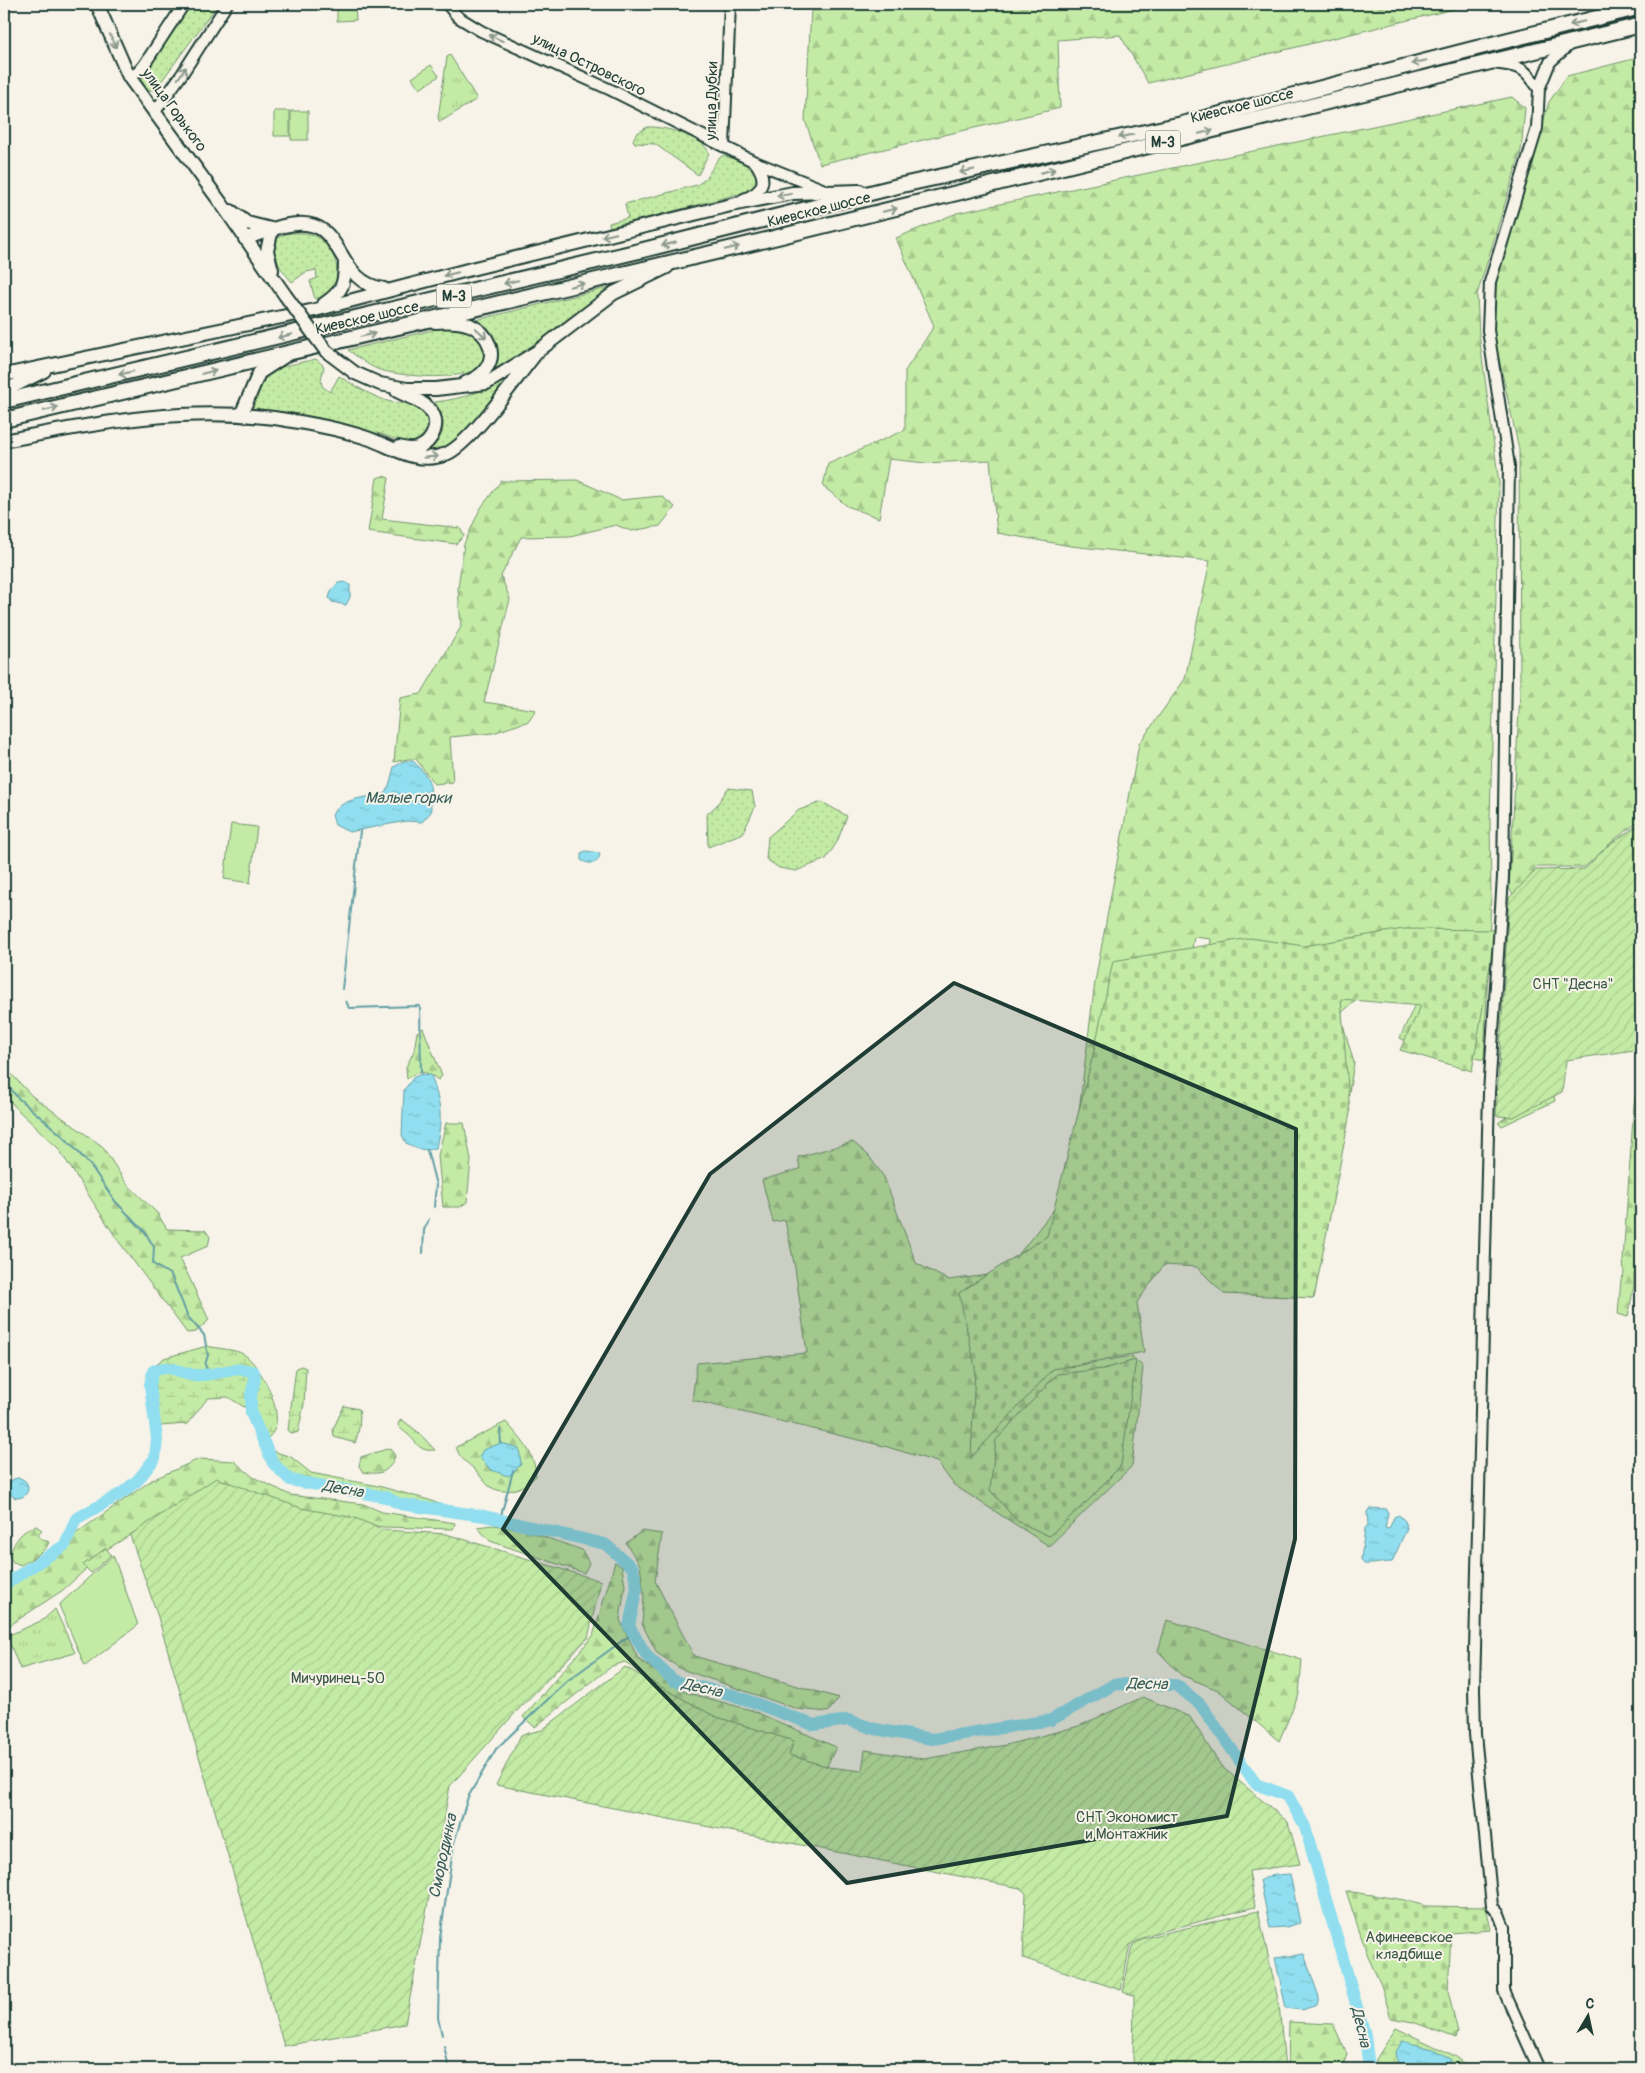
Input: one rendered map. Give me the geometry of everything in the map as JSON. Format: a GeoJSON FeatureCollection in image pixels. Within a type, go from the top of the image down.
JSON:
{"type":"FeatureCollection","features":[{"type":"Feature","properties":{"kind":"highway","name":"Киевское шоссе"},"geometry":{"type":"LineString","coordinates":[[4,401],[639,252],[902,185],[1182,124],[1641,7]]}},
{"type":"Feature","properties":{"kind":"highway","name":"Киевское шоссе"},"geometry":{"type":"LineString","coordinates":[[4,420],[418,324],[1641,25]]}},
{"type":"Feature","properties":{"kind":"main road","name":"улица Горького"},"geometry":{"type":"LineString","coordinates":[[96,4],[129,77],[221,203]]}},
{"type":"Feature","properties":{"kind":"main road"},"geometry":{"type":"LineString","coordinates":[[4,376],[315,310],[731,205],[793,193],[849,192],[902,185]]}},
{"type":"Feature","properties":{"kind":"main road"},"geometry":{"type":"LineString","coordinates":[[221,203],[243,221],[255,226],[272,229]]}},
{"type":"Feature","properties":{"kind":"main road"},"geometry":{"type":"LineString","coordinates":[[221,203],[326,351],[355,373],[390,387],[426,406],[433,413],[435,426],[430,438],[419,448],[407,449],[385,445]]}},
{"type":"Feature","properties":{"kind":"main road"},"geometry":{"type":"LineString","coordinates":[[246,239],[272,229],[297,224],[319,228],[333,241],[345,262],[363,283],[375,288],[389,290]]}},
{"type":"Feature","properties":{"kind":"main road"},"geometry":{"type":"LineString","coordinates":[[272,229],[267,254],[285,295]]}},
{"type":"Feature","properties":{"kind":"main road"},"geometry":{"type":"LineString","coordinates":[[390,387],[419,390],[452,388],[492,381],[538,351],[614,293],[685,259]]}},
{"type":"Feature","properties":{"kind":"main road"},"geometry":{"type":"LineString","coordinates":[[315,310],[333,298],[340,290],[344,281],[345,262]]}},
{"type":"Feature","properties":{"kind":"main road"},"geometry":{"type":"LineString","coordinates":[[418,324],[460,322],[478,329],[488,339],[490,356],[484,371],[476,377],[452,388]]}},
{"type":"Feature","properties":{"kind":"main road"},"geometry":{"type":"LineString","coordinates":[[4,441],[62,430],[148,418],[197,414],[241,415],[324,427],[366,438],[409,456],[423,458],[445,455],[467,440],[538,351]]}},
{"type":"Feature","properties":{"kind":"main road"},"geometry":{"type":"LineString","coordinates":[[241,415],[259,373],[265,367],[292,352]]}},
{"type":"Feature","properties":{"kind":"main road"},"geometry":{"type":"LineString","coordinates":[[4,391],[65,362]]}},
{"type":"Feature","properties":{"kind":"street"},"geometry":{"type":"LineString","coordinates":[[129,77],[138,72],[144,65],[184,4]]}},
{"type":"Feature","properties":{"kind":"street"},"geometry":{"type":"LineString","coordinates":[[154,113],[182,74],[227,4]]}},
{"type":"Feature","properties":{"kind":"street","name":"улица Островского"},"geometry":{"type":"LineString","coordinates":[[447,4],[458,18],[472,27],[611,90],[724,146]]}},
{"type":"Feature","properties":{"kind":"street","name":"улица Дубки"},"geometry":{"type":"LineString","coordinates":[[730,4],[724,146],[755,162],[828,192]]}},
{"type":"Feature","properties":{"kind":"street"},"geometry":{"type":"LineString","coordinates":[[1539,2069],[1504,1991],[1504,1927],[1499,1914],[1492,1906],[1475,1734],[1474,1689],[1489,1093],[1503,877],[1510,466],[1488,330],[1490,282],[1537,128],[1539,89],[1550,62],[1574,41]]}},
{"type":"Feature","properties":{"kind":"street"},"geometry":{"type":"LineString","coordinates":[[1487,62],[1523,69],[1539,89]]}},
{"type":"Feature","properties":{"kind":"street"},"geometry":{"type":"LineString","coordinates":[[731,205],[754,195],[761,187],[762,173],[755,162]]}},
{"type":"Feature","properties":{"kind":"highlighted area"},"geometry":{"type":"Polygon","coordinates":[[[954,983],[1296,1129],[1295,1539],[1227,1816],[847,1883],[503,1529],[710,1174],[954,983]]]}},
{"type":"Feature","properties":{"kind":"green space"},"geometry":{"type":"Polygon","coordinates":[[[189,4],[218,4],[155,90],[149,90],[141,85],[141,80],[189,4]]]}},
{"type":"Feature","properties":{"kind":"green space"},"geometry":{"type":"Polygon","coordinates":[[[337,4],[355,4],[356,20],[337,21],[337,4]]]}},
{"type":"Feature","properties":{"kind":"green space"},"geometry":{"type":"Polygon","coordinates":[[[887,4],[1475,4],[1148,83],[1120,35],[1058,40],[1060,108],[820,164],[805,120],[811,11],[887,7],[887,4]]]}},
{"type":"Feature","properties":{"kind":"green space"},"geometry":{"type":"Polygon","coordinates":[[[450,55],[477,99],[440,122],[438,118],[447,57],[450,55]]]}},
{"type":"Feature","properties":{"kind":"green space"},"geometry":{"type":"Polygon","coordinates":[[[1641,57],[1641,820],[1615,839],[1585,867],[1536,867],[1516,899],[1509,888],[1520,694],[1519,449],[1492,328],[1495,283],[1549,102],[1567,76],[1641,57]]]}},
{"type":"Feature","properties":{"kind":"green space"},"geometry":{"type":"Polygon","coordinates":[[[431,65],[439,76],[420,89],[412,78],[431,65]]]}},
{"type":"Feature","properties":{"kind":"green space"},"geometry":{"type":"Polygon","coordinates":[[[1512,97],[1525,108],[1521,151],[1477,295],[1479,335],[1499,483],[1490,820],[1491,897],[1484,1060],[1441,1051],[1430,1053],[1400,1038],[1415,1004],[1361,996],[1340,1014],[1354,1063],[1314,1298],[1232,1293],[1195,1094],[1211,939],[1194,937],[1187,977],[1072,1167],[1095,982],[1139,744],[1185,679],[1210,561],[1071,546],[997,533],[990,460],[926,463],[889,459],[879,518],[847,506],[823,486],[828,464],[905,430],[905,371],[934,326],[896,238],[957,213],[1512,97]]]}},
{"type":"Feature","properties":{"kind":"green space"},"geometry":{"type":"Polygon","coordinates":[[[274,111],[290,111],[290,136],[274,136],[274,111]]]}},
{"type":"Feature","properties":{"kind":"green space"},"geometry":{"type":"Polygon","coordinates":[[[291,111],[308,111],[308,140],[291,140],[291,111]]]}},
{"type":"Feature","properties":{"kind":"green space"},"geometry":{"type":"Polygon","coordinates":[[[647,127],[663,128],[682,133],[705,147],[709,153],[698,175],[655,144],[635,143],[633,140],[636,134],[647,127]]]}},
{"type":"Feature","properties":{"kind":"green space"},"geometry":{"type":"Polygon","coordinates":[[[724,155],[745,164],[756,173],[756,185],[753,190],[610,228],[609,223],[628,218],[625,204],[697,185],[706,177],[720,157],[724,155]]]}},
{"type":"Feature","properties":{"kind":"green space"},"geometry":{"type":"Polygon","coordinates":[[[291,233],[312,235],[324,242],[330,250],[335,259],[337,269],[336,279],[326,294],[315,299],[310,281],[317,278],[316,270],[306,272],[292,282],[281,269],[273,247],[275,241],[280,236],[291,233]]]}},
{"type":"Feature","properties":{"kind":"green space"},"geometry":{"type":"Polygon","coordinates":[[[615,286],[492,375],[497,359],[497,343],[490,330],[476,320],[615,286]]]}},
{"type":"Feature","properties":{"kind":"green space"},"geometry":{"type":"Polygon","coordinates":[[[449,326],[476,332],[485,353],[484,360],[478,368],[467,373],[452,376],[401,374],[377,369],[348,350],[449,326]]]}},
{"type":"Feature","properties":{"kind":"green space"},"geometry":{"type":"Polygon","coordinates":[[[316,359],[324,366],[321,380],[322,386],[330,392],[339,376],[381,399],[421,408],[429,423],[425,435],[418,441],[404,442],[328,420],[251,408],[262,383],[273,371],[281,367],[316,359]]]}},
{"type":"Feature","properties":{"kind":"green space"},"geometry":{"type":"Polygon","coordinates":[[[512,375],[470,429],[452,446],[424,454],[436,443],[442,431],[442,417],[435,402],[456,399],[475,393],[512,375]]]}},
{"type":"Feature","properties":{"kind":"green space"},"geometry":{"type":"Polygon","coordinates":[[[383,476],[389,478],[382,519],[460,528],[464,536],[456,544],[368,532],[377,478],[383,476]]]}},
{"type":"Feature","properties":{"kind":"green space"},"geometry":{"type":"Polygon","coordinates":[[[577,480],[621,500],[661,496],[675,507],[660,526],[631,531],[616,525],[570,536],[521,537],[501,576],[510,599],[484,702],[536,710],[529,721],[493,733],[450,737],[453,782],[434,784],[416,759],[394,762],[400,698],[421,694],[461,627],[458,588],[464,544],[480,509],[501,481],[577,480]]]}},
{"type":"Feature","properties":{"kind":"green space"},"geometry":{"type":"Polygon","coordinates":[[[728,788],[752,791],[755,807],[743,833],[708,847],[707,814],[717,805],[728,788]]]}},
{"type":"Feature","properties":{"kind":"green space"},"geometry":{"type":"Polygon","coordinates":[[[822,802],[847,816],[837,842],[826,859],[796,871],[779,868],[766,859],[768,837],[799,810],[822,802]]]}},
{"type":"Feature","properties":{"kind":"green space","name":"СНТ \"Десна\""},"geometry":{"type":"Polygon","coordinates":[[[1641,823],[1641,1049],[1566,1060],[1562,1092],[1513,1117],[1496,1116],[1509,898],[1536,870],[1585,869],[1606,847],[1641,823]]]}},
{"type":"Feature","properties":{"kind":"green space"},"geometry":{"type":"Polygon","coordinates":[[[231,824],[257,827],[250,883],[224,879],[231,824]]]}},
{"type":"Feature","properties":{"kind":"green space"},"geometry":{"type":"Polygon","coordinates":[[[1403,929],[1496,930],[1472,1071],[1400,1050],[1421,1006],[1341,999],[1350,1113],[1314,1298],[1224,1294],[1197,1267],[1164,1265],[1137,1302],[1144,1352],[1053,1369],[971,1458],[975,1367],[959,1293],[1047,1236],[1094,1051],[1113,961],[1250,938],[1304,946],[1403,929]]]}},
{"type":"Feature","properties":{"kind":"green space"},"geometry":{"type":"Polygon","coordinates":[[[423,1028],[442,1076],[438,1080],[423,1072],[407,1079],[406,1067],[414,1051],[417,1032],[423,1028]]]}},
{"type":"Feature","properties":{"kind":"green space"},"geometry":{"type":"Polygon","coordinates":[[[1641,1061],[1641,1259],[1634,1275],[1628,1317],[1618,1314],[1621,1280],[1624,1274],[1623,1260],[1634,1105],[1641,1061]]]}},
{"type":"Feature","properties":{"kind":"green space"},"geometry":{"type":"Polygon","coordinates":[[[4,1066],[32,1096],[102,1146],[126,1183],[157,1213],[167,1229],[205,1230],[210,1237],[208,1246],[180,1258],[209,1320],[196,1332],[187,1333],[117,1239],[58,1148],[4,1094],[4,1066]]]}},
{"type":"Feature","properties":{"kind":"green space"},"geometry":{"type":"Polygon","coordinates":[[[1550,1076],[1555,1101],[1502,1126],[1498,1123],[1535,1096],[1550,1076]]]}},
{"type":"Feature","properties":{"kind":"green space"},"geometry":{"type":"Polygon","coordinates":[[[446,1123],[464,1123],[471,1160],[467,1202],[460,1207],[443,1207],[438,1156],[446,1123]]]}},
{"type":"Feature","properties":{"kind":"green space"},"geometry":{"type":"Polygon","coordinates":[[[853,1142],[868,1155],[884,1177],[916,1263],[948,1280],[1004,1273],[1063,1198],[1042,1352],[1069,1367],[1132,1356],[1143,1367],[1132,1466],[1049,1546],[954,1485],[937,1462],[884,1446],[692,1400],[697,1363],[807,1353],[795,1268],[785,1220],[773,1222],[762,1180],[800,1169],[798,1157],[853,1142]]]}},
{"type":"Feature","properties":{"kind":"green space"},"geometry":{"type":"Polygon","coordinates":[[[207,1346],[232,1350],[245,1355],[263,1378],[269,1388],[276,1410],[274,1430],[266,1440],[254,1413],[228,1397],[208,1398],[187,1424],[160,1426],[153,1385],[155,1365],[164,1358],[207,1346]]]}},
{"type":"Feature","properties":{"kind":"green space"},"geometry":{"type":"Polygon","coordinates":[[[1136,1360],[1121,1465],[1090,1499],[1049,1536],[1017,1521],[990,1490],[996,1440],[1057,1374],[1103,1369],[1136,1360]]]}},
{"type":"Feature","properties":{"kind":"green space"},"geometry":{"type":"Polygon","coordinates":[[[301,1366],[306,1368],[304,1404],[298,1432],[292,1434],[288,1430],[296,1368],[301,1366]]]}},
{"type":"Feature","properties":{"kind":"green space"},"geometry":{"type":"Polygon","coordinates":[[[344,1406],[359,1409],[360,1418],[355,1443],[334,1437],[333,1429],[344,1406]]]}},
{"type":"Feature","properties":{"kind":"green space"},"geometry":{"type":"Polygon","coordinates":[[[401,1419],[418,1432],[435,1450],[418,1446],[398,1424],[401,1419]]]}},
{"type":"Feature","properties":{"kind":"green space"},"geometry":{"type":"Polygon","coordinates":[[[506,1422],[522,1440],[530,1453],[536,1476],[514,1490],[501,1491],[489,1486],[461,1457],[456,1447],[506,1422]]]}},
{"type":"Feature","properties":{"kind":"green space"},"geometry":{"type":"Polygon","coordinates":[[[390,1448],[395,1456],[387,1469],[379,1473],[363,1472],[359,1466],[361,1457],[390,1448]]]}},
{"type":"Feature","properties":{"kind":"green space"},"geometry":{"type":"Polygon","coordinates":[[[273,1451],[291,1457],[311,1473],[378,1486],[429,1500],[449,1508],[452,1516],[433,1513],[386,1495],[291,1478],[276,1463],[272,1456],[273,1451]]]}},
{"type":"Feature","properties":{"kind":"green space"},"geometry":{"type":"Polygon","coordinates":[[[199,1459],[234,1461],[253,1477],[290,1495],[363,1504],[382,1512],[455,1523],[453,1529],[383,1527],[354,1522],[138,1530],[109,1548],[63,1590],[4,1629],[4,1584],[152,1480],[199,1459]]]}},
{"type":"Feature","properties":{"kind":"green space","name":"Мичуринец-50"},"geometry":{"type":"Polygon","coordinates":[[[216,1478],[301,1508],[355,1518],[384,1530],[446,1534],[601,1581],[588,1638],[515,1713],[450,1786],[405,2024],[284,2046],[158,1617],[130,1535],[216,1478]]]}},
{"type":"Feature","properties":{"kind":"green space"},"geometry":{"type":"Polygon","coordinates":[[[493,1525],[524,1530],[582,1550],[589,1563],[584,1573],[490,1541],[477,1527],[493,1525]]]}},
{"type":"Feature","properties":{"kind":"green space"},"geometry":{"type":"Polygon","coordinates":[[[36,1526],[42,1530],[38,1534],[40,1538],[49,1542],[46,1548],[21,1565],[13,1562],[9,1556],[16,1541],[30,1528],[36,1526]]]}},
{"type":"Feature","properties":{"kind":"green space"},"geometry":{"type":"Polygon","coordinates":[[[642,1531],[662,1534],[655,1581],[694,1656],[839,1698],[828,1712],[797,1709],[681,1669],[657,1653],[642,1624],[644,1595],[640,1565],[626,1543],[642,1531]]]}},
{"type":"Feature","properties":{"kind":"green space"},"geometry":{"type":"Polygon","coordinates":[[[106,1548],[111,1555],[91,1573],[83,1565],[106,1548]]]}},
{"type":"Feature","properties":{"kind":"green space"},"geometry":{"type":"Polygon","coordinates":[[[113,1555],[138,1625],[85,1666],[59,1605],[113,1555]]]}},
{"type":"Feature","properties":{"kind":"green space"},"geometry":{"type":"Polygon","coordinates":[[[615,1562],[622,1567],[625,1586],[620,1620],[638,1659],[685,1692],[751,1710],[836,1747],[825,1770],[710,1730],[625,1662],[612,1666],[535,1727],[523,1717],[593,1636],[615,1562]]]}},
{"type":"Feature","properties":{"kind":"green space"},"geometry":{"type":"Polygon","coordinates":[[[55,1609],[75,1653],[20,1669],[7,1636],[43,1620],[55,1609]]]}},
{"type":"Feature","properties":{"kind":"green space"},"geometry":{"type":"Polygon","coordinates":[[[1167,1620],[1302,1660],[1299,1694],[1279,1741],[1218,1690],[1181,1675],[1158,1651],[1167,1620]]]}},
{"type":"Feature","properties":{"kind":"green space","name":"СНТ Экономист и Монтажник"},"geometry":{"type":"Polygon","coordinates":[[[625,1667],[714,1716],[794,1741],[789,1755],[829,1767],[862,1771],[865,1750],[924,1759],[1006,1745],[1079,1726],[1143,1697],[1190,1717],[1221,1766],[1288,1822],[1300,1864],[1249,1871],[1255,1907],[1148,1935],[1130,1945],[1121,1990],[1023,1958],[1026,1893],[1020,1888],[496,1785],[521,1735],[542,1730],[625,1667]]]}},
{"type":"Feature","properties":{"kind":"green space","name":"Афинеевское кладбище"},"geometry":{"type":"Polygon","coordinates":[[[1346,1891],[1405,1900],[1425,1906],[1486,1907],[1491,1930],[1451,1933],[1448,1991],[1458,2032],[1456,2038],[1413,2022],[1391,2018],[1381,1985],[1368,1957],[1346,1891]]]}},
{"type":"Feature","properties":{"kind":"green space"},"geometry":{"type":"Polygon","coordinates":[[[1641,1892],[1641,1933],[1639,1933],[1636,1893],[1641,1892]]]}},
{"type":"Feature","properties":{"kind":"green space"},"geometry":{"type":"Polygon","coordinates":[[[1258,1911],[1279,2004],[1285,2069],[1133,2069],[1134,1995],[1123,1992],[1132,1946],[1144,1938],[1258,1911]]]}},
{"type":"Feature","properties":{"kind":"green space"},"geometry":{"type":"Polygon","coordinates":[[[1289,2022],[1333,2024],[1347,2054],[1342,2069],[1288,2069],[1289,2022]]]}},
{"type":"Feature","properties":{"kind":"green space"},"geometry":{"type":"Polygon","coordinates":[[[1396,2028],[1455,2056],[1472,2069],[1376,2069],[1375,2061],[1396,2028]]]}},
{"type":"Feature","properties":{"kind":"water"},"geometry":{"type":"Polygon","coordinates":[[[345,582],[350,585],[350,597],[346,605],[332,602],[329,598],[331,591],[338,583],[345,582]]]}},
{"type":"Feature","properties":{"kind":"water","name":"Малые горки"},"geometry":{"type":"Polygon","coordinates":[[[404,761],[413,761],[425,774],[430,784],[431,812],[422,822],[406,821],[349,832],[335,825],[332,815],[336,809],[355,799],[384,794],[389,786],[394,767],[404,761]]]}},
{"type":"Feature","properties":{"kind":"water"},"geometry":{"type":"Polygon","coordinates":[[[586,851],[600,853],[598,860],[594,863],[588,863],[581,860],[581,853],[586,851]]]}},
{"type":"Feature","properties":{"kind":"water"},"geometry":{"type":"Polygon","coordinates":[[[421,1074],[431,1075],[440,1111],[440,1127],[436,1148],[427,1150],[419,1149],[406,1143],[402,1135],[404,1090],[413,1078],[421,1074]]]}},
{"type":"Feature","properties":{"kind":"water"},"geometry":{"type":"Polygon","coordinates":[[[501,1443],[519,1448],[521,1464],[508,1476],[491,1470],[479,1457],[483,1450],[501,1443]]]}},
{"type":"Feature","properties":{"kind":"water"},"geometry":{"type":"Polygon","coordinates":[[[18,1478],[25,1481],[28,1488],[25,1495],[18,1498],[11,1495],[8,1488],[11,1481],[18,1478]]]}},
{"type":"Feature","properties":{"kind":"water"},"geometry":{"type":"Polygon","coordinates":[[[1370,1508],[1386,1509],[1388,1513],[1385,1528],[1389,1529],[1394,1517],[1399,1515],[1405,1521],[1407,1528],[1392,1562],[1364,1564],[1361,1559],[1365,1528],[1368,1525],[1367,1512],[1370,1508]]]}},
{"type":"Feature","properties":{"kind":"water"},"geometry":{"type":"Polygon","coordinates":[[[1290,1874],[1300,1923],[1286,1927],[1270,1928],[1260,1880],[1274,1875],[1290,1874]]]}},
{"type":"Feature","properties":{"kind":"water"},"geometry":{"type":"Polygon","coordinates":[[[1304,1954],[1319,1997],[1317,2005],[1302,2010],[1286,2008],[1275,1958],[1304,1954]]]}},
{"type":"Feature","properties":{"kind":"water"},"geometry":{"type":"Polygon","coordinates":[[[1402,2041],[1433,2049],[1451,2059],[1450,2069],[1406,2069],[1398,2064],[1396,2052],[1402,2041]]]}},
{"type":"Feature","properties":{"kind":"waterway"},"geometry":{"type":"LineString","coordinates":[[342,989],[360,831]]}},
{"type":"Feature","properties":{"kind":"waterway"},"geometry":{"type":"LineString","coordinates":[[346,1001],[349,1008],[420,1006],[421,1074]]}},
{"type":"Feature","properties":{"kind":"waterway"},"geometry":{"type":"LineString","coordinates":[[4,1081],[18,1098],[65,1138],[91,1166],[115,1201],[145,1232],[154,1247],[153,1264],[171,1275],[188,1317],[204,1335],[208,1355],[205,1365],[209,1373]]}},
{"type":"Feature","properties":{"kind":"waterway"},"geometry":{"type":"LineString","coordinates":[[427,1150],[436,1185],[434,1207]]}},
{"type":"Feature","properties":{"kind":"waterway"},"geometry":{"type":"LineString","coordinates":[[423,1253],[424,1230],[429,1219]]}},
{"type":"Feature","properties":{"kind":"waterway","name":"Десна"},"geometry":{"type":"LineString","coordinates":[[4,1585],[65,1545],[76,1519],[122,1493],[138,1480],[155,1458],[157,1439],[150,1385],[153,1371],[170,1368],[189,1374],[202,1375],[240,1369],[254,1372],[255,1379],[251,1395],[251,1413],[273,1463],[290,1480],[386,1497],[400,1504],[484,1516],[605,1544],[633,1568],[637,1587],[629,1626],[647,1656],[674,1681],[733,1695],[814,1725],[848,1720],[875,1729],[932,1739],[1051,1720],[1115,1684],[1176,1685],[1200,1704],[1256,1784],[1288,1796],[1305,1827],[1365,2035],[1369,2069]]}},
{"type":"Feature","properties":{"kind":"waterway"},"geometry":{"type":"LineString","coordinates":[[500,1429],[501,1444]]}},
{"type":"Feature","properties":{"kind":"waterway"},"geometry":{"type":"LineString","coordinates":[[500,1519],[513,1471]]}},
{"type":"Feature","properties":{"kind":"waterway","name":"Смородинка"},"geometry":{"type":"LineString","coordinates":[[442,2035],[438,2018],[440,1938],[454,1843],[468,1797],[496,1749],[567,1681],[633,1633]]}},
{"type":"Feature","properties":{"kind":"waterway","name":"Смородинка"},"geometry":{"type":"LineString","coordinates":[[444,2046],[449,2069]]}}]}
